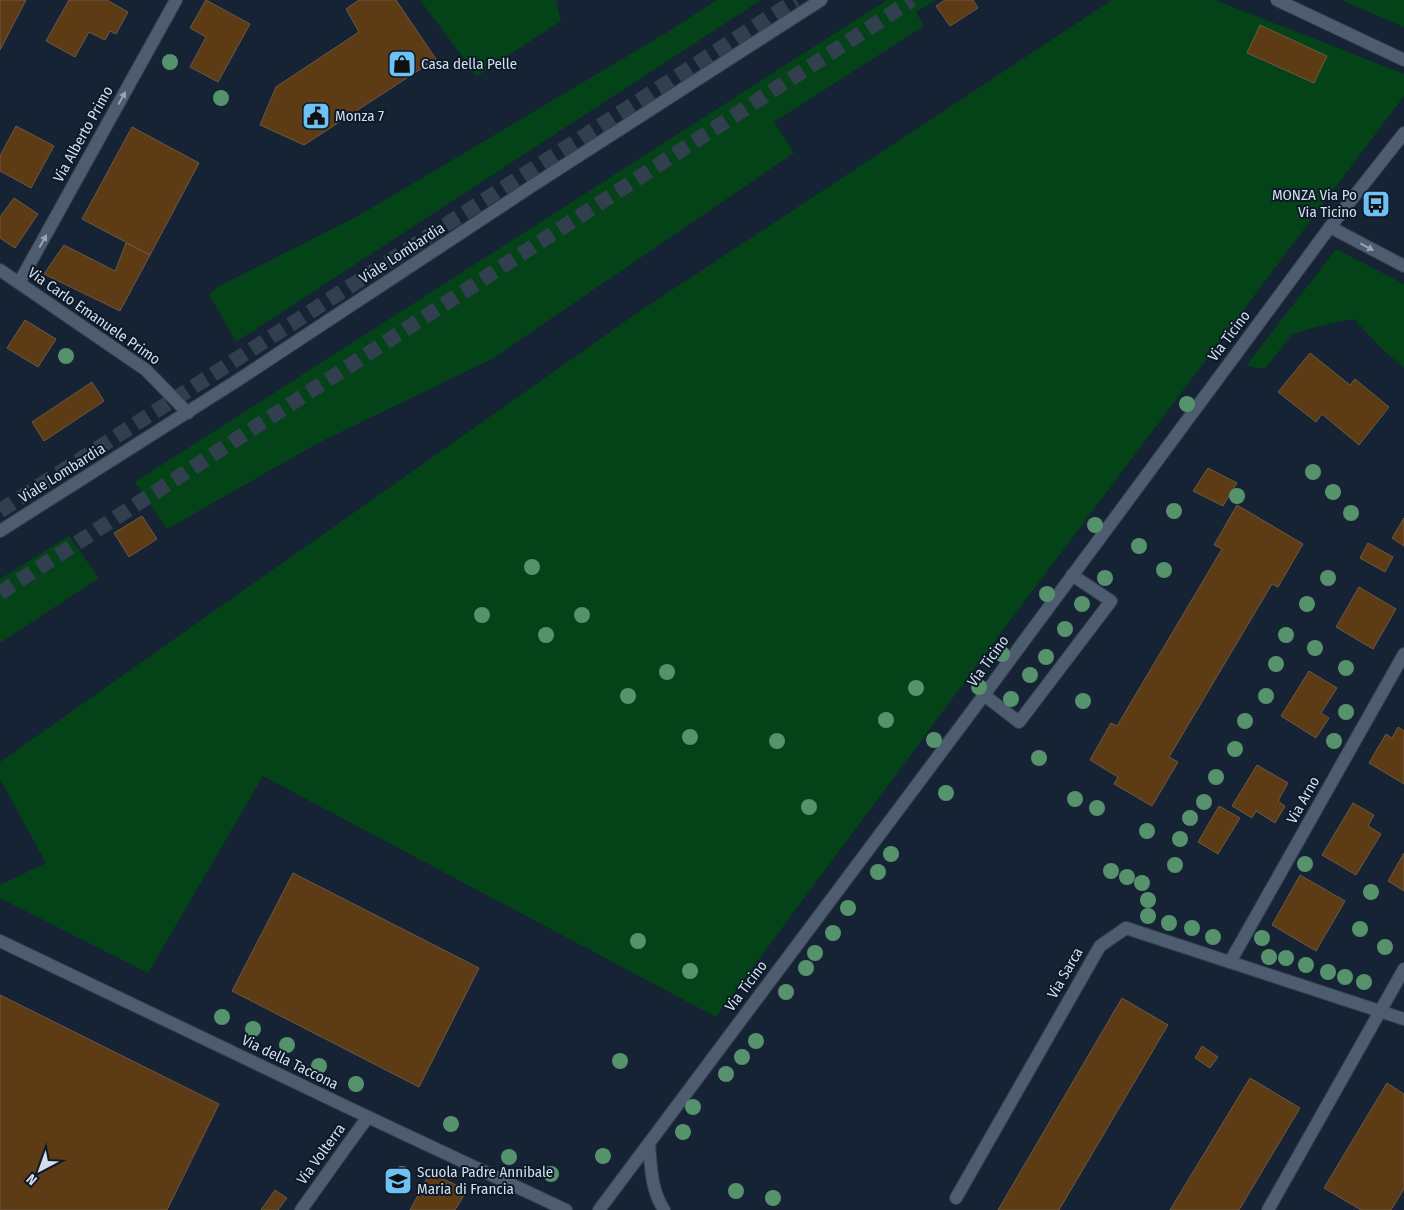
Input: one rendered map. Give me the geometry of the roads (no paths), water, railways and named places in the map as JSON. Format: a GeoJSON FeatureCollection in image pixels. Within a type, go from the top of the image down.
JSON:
{"type":"FeatureCollection","features":[{"type":"Feature","properties":{"kind":"street","name":"Via Alberto Primo"},"geometry":{"type":"LineString","coordinates":[[19,283],[176,0]]}},
{"type":"Feature","properties":{"kind":"street","name":"Viale Lombardia"},"geometry":{"type":"LineString","coordinates":[[0,531],[188,413],[524,191],[821,0]]}},
{"type":"Feature","properties":{"kind":"street"},"geometry":{"type":"LineString","coordinates":[[1277,0],[1404,60]]}},
{"type":"Feature","properties":{"kind":"street","name":"Via Ticino"},"geometry":{"type":"LineString","coordinates":[[599,1210],[1330,228],[1404,133]]}},
{"type":"Feature","properties":{"kind":"street"},"geometry":{"type":"LineString","coordinates":[[1330,228],[1404,266]]}},
{"type":"Feature","properties":{"kind":"street","name":"Via Carlo Emanuele Primo"},"geometry":{"type":"LineString","coordinates":[[0,270],[146,370],[188,413]]}},
{"type":"Feature","properties":{"kind":"street"},"geometry":{"type":"LineString","coordinates":[[984,695],[1019,722],[1111,601],[1072,575]]}},
{"type":"Feature","properties":{"kind":"street","name":"Via Arno"},"geometry":{"type":"LineString","coordinates":[[1230,962],[1404,654]]}},
{"type":"Feature","properties":{"kind":"street","name":"Via Sarca"},"geometry":{"type":"LineString","coordinates":[[956,1198],[1100,946],[1126,928],[1404,1019]]}},
{"type":"Feature","properties":{"kind":"street","name":"Via della Taccona"},"geometry":{"type":"LineString","coordinates":[[0,941],[566,1210]]}},
{"type":"Feature","properties":{"kind":"street"},"geometry":{"type":"LineString","coordinates":[[1268,1210],[1404,969]]}},
{"type":"Feature","properties":{"kind":"street","name":"Via Volterra"},"geometry":{"type":"LineString","coordinates":[[300,1210],[368,1117]]}},
{"type":"Feature","properties":{"kind":"street"},"geometry":{"type":"LineString","coordinates":[[649,1144],[652,1179],[658,1200],[664,1210]]}},
{"type":"Feature","properties":{"kind":"tunnel"},"geometry":{"type":"LineString","coordinates":[[0,511],[796,0]]}},
{"type":"Feature","properties":{"kind":"tunnel"},"geometry":{"type":"LineString","coordinates":[[0,593],[912,0]]}},
{"type":"Feature","properties":{"kind":"place","name":"Casa della Pelle"},"geometry":{"type":"Point","coordinates":[402,64]}},
{"type":"Feature","properties":{"kind":"place","name":"Monza 7"},"geometry":{"type":"Point","coordinates":[316,116]}},
{"type":"Feature","properties":{"kind":"place","name":"MONZA Via Po Via Ticino"},"geometry":{"type":"Point","coordinates":[1376,204]}},
{"type":"Feature","properties":{"kind":"place","name":"Scuola Padre Annibale Maria di Francia"},"geometry":{"type":"Point","coordinates":[398,1181]}}]}
